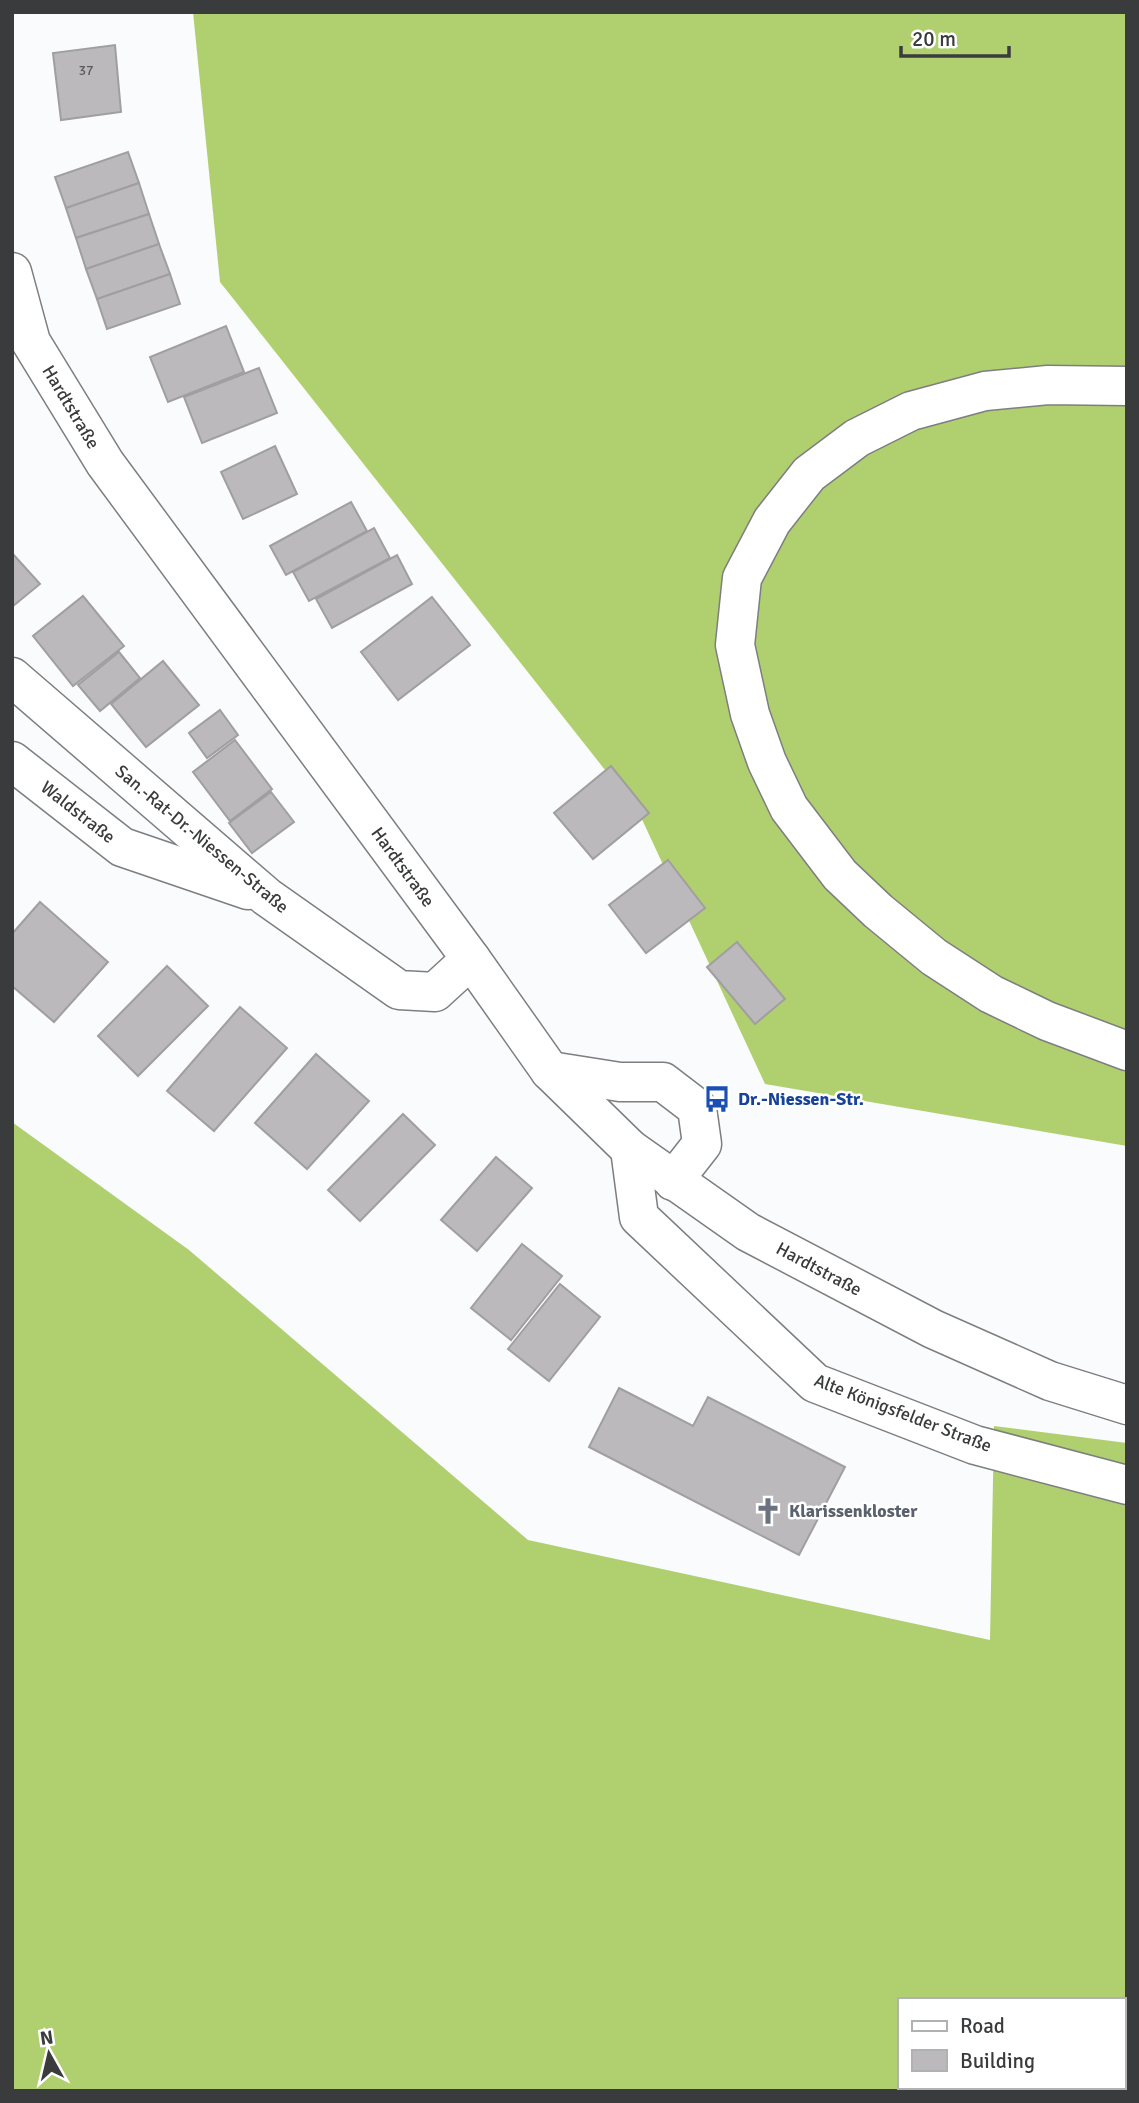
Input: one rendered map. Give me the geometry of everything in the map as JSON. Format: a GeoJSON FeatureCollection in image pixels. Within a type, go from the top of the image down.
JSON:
{"type":"FeatureCollection","features":[{"type":"Feature","properties":{"kind":"main road","name":"Hardtstraße"},"geometry":{"type":"LineString","coordinates":[[12,272],[22,349],[471,959],[551,1072],[630,1149],[748,1232],[933,1329],[1050,1381],[1127,1405]]}},
{"type":"Feature","properties":{"kind":"main road"},"geometry":{"type":"LineString","coordinates":[[1127,386],[1048,385],[985,391],[911,411],[857,438],[809,474],[772,521],[742,578],[735,645],[750,714],[767,762],[789,808],[840,875],[878,911],[934,957],[991,994],[1047,1021],[1127,1051]]}},
{"type":"Feature","properties":{"kind":"main road","name":"San.-Rat-Dr.-Niessen-Straße"},"geometry":{"type":"LineString","coordinates":[[12,677],[267,897],[399,990],[435,992],[471,959]]}},
{"type":"Feature","properties":{"kind":"main road","name":"Waldstraße"},"geometry":{"type":"LineString","coordinates":[[12,761],[122,847],[267,897]]}},
{"type":"Feature","properties":{"kind":"main road"},"geometry":{"type":"LineString","coordinates":[[551,1072],[620,1082],[663,1082],[697,1108],[702,1144],[673,1181]]}},
{"type":"Feature","properties":{"kind":"main road","name":"Alte Königsfelder Straße"},"geometry":{"type":"LineString","coordinates":[[630,1149],[639,1217],[815,1383],[975,1444],[1127,1485]]}},
{"type":"Feature","properties":{"kind":"green space"},"geometry":{"type":"Polygon","coordinates":[[[193,12],[1127,12],[1127,1146],[765,1084],[639,813],[220,282],[193,12]]]}},
{"type":"Feature","properties":{"kind":"green space"},"geometry":{"type":"Polygon","coordinates":[[[12,1122],[189,1250],[528,1540],[990,1640],[994,1426],[1127,1443],[1127,2091],[12,2091],[12,1122]]]}},
{"type":"Feature","properties":{"kind":"building"},"geometry":{"type":"Polygon","coordinates":[[[115,45],[121,112],[61,120],[53,53],[115,45]]]}},
{"type":"Feature","properties":{"kind":"building"},"geometry":{"type":"Polygon","coordinates":[[[128,152],[139,183],[66,208],[55,177],[128,152]]]}},
{"type":"Feature","properties":{"kind":"building"},"geometry":{"type":"Polygon","coordinates":[[[139,183],[149,214],[76,238],[66,208],[139,183]]]}},
{"type":"Feature","properties":{"kind":"building"},"geometry":{"type":"Polygon","coordinates":[[[149,214],[159,244],[86,269],[76,238],[149,214]]]}},
{"type":"Feature","properties":{"kind":"building"},"geometry":{"type":"Polygon","coordinates":[[[159,244],[170,274],[97,299],[86,269],[159,244]]]}},
{"type":"Feature","properties":{"kind":"building"},"geometry":{"type":"Polygon","coordinates":[[[170,274],[180,304],[107,329],[97,299],[170,274]]]}},
{"type":"Feature","properties":{"kind":"building"},"geometry":{"type":"Polygon","coordinates":[[[226,326],[244,372],[168,402],[150,357],[226,326]]]}},
{"type":"Feature","properties":{"kind":"building"},"geometry":{"type":"Polygon","coordinates":[[[259,368],[277,413],[202,443],[184,397],[259,368]]]}},
{"type":"Feature","properties":{"kind":"building"},"geometry":{"type":"Polygon","coordinates":[[[275,446],[297,494],[243,519],[221,472],[275,446]]]}},
{"type":"Feature","properties":{"kind":"building"},"geometry":{"type":"Polygon","coordinates":[[[351,502],[367,531],[286,575],[270,546],[351,502]]]}},
{"type":"Feature","properties":{"kind":"building"},"geometry":{"type":"Polygon","coordinates":[[[374,528],[390,558],[309,601],[293,572],[374,528]]]}},
{"type":"Feature","properties":{"kind":"building"},"geometry":{"type":"Polygon","coordinates":[[[12,553],[40,584],[12,607],[12,553]]]}},
{"type":"Feature","properties":{"kind":"building"},"geometry":{"type":"Polygon","coordinates":[[[397,555],[412,584],[332,628],[316,599],[397,555]]]}},
{"type":"Feature","properties":{"kind":"building"},"geometry":{"type":"Polygon","coordinates":[[[83,596],[124,646],[73,686],[33,636],[83,596]]]}},
{"type":"Feature","properties":{"kind":"building"},"geometry":{"type":"Polygon","coordinates":[[[432,597],[470,645],[398,700],[361,652],[432,597]]]}},
{"type":"Feature","properties":{"kind":"building"},"geometry":{"type":"Polygon","coordinates":[[[119,652],[140,678],[100,711],[78,685],[119,652]]]}},
{"type":"Feature","properties":{"kind":"building"},"geometry":{"type":"Polygon","coordinates":[[[163,661],[199,705],[146,747],[111,704],[163,661]]]}},
{"type":"Feature","properties":{"kind":"building"},"geometry":{"type":"Polygon","coordinates":[[[220,710],[238,735],[207,758],[189,733],[220,710]]]}},
{"type":"Feature","properties":{"kind":"building"},"geometry":{"type":"Polygon","coordinates":[[[235,740],[272,789],[230,821],[193,772],[235,740]]]}},
{"type":"Feature","properties":{"kind":"building"},"geometry":{"type":"Polygon","coordinates":[[[611,766],[649,813],[593,859],[554,813],[611,766]]]}},
{"type":"Feature","properties":{"kind":"building"},"geometry":{"type":"Polygon","coordinates":[[[271,792],[294,822],[252,853],[229,823],[271,792]]]}},
{"type":"Feature","properties":{"kind":"building"},"geometry":{"type":"Polygon","coordinates":[[[668,860],[705,908],[646,953],[609,905],[668,860]]]}},
{"type":"Feature","properties":{"kind":"building"},"geometry":{"type":"Polygon","coordinates":[[[40,902],[108,962],[54,1022],[12,986],[12,934],[40,902]]]}},
{"type":"Feature","properties":{"kind":"building"},"geometry":{"type":"Polygon","coordinates":[[[737,942],[785,999],[755,1024],[707,967],[737,942]]]}},
{"type":"Feature","properties":{"kind":"building"},"geometry":{"type":"Polygon","coordinates":[[[167,966],[208,1006],[138,1076],[98,1036],[167,966]]]}},
{"type":"Feature","properties":{"kind":"building"},"geometry":{"type":"Polygon","coordinates":[[[240,1007],[287,1048],[214,1131],[167,1091],[240,1007]]]}},
{"type":"Feature","properties":{"kind":"building"},"geometry":{"type":"Polygon","coordinates":[[[316,1054],[369,1101],[307,1169],[255,1123],[316,1054]]]}},
{"type":"Feature","properties":{"kind":"building"},"geometry":{"type":"Polygon","coordinates":[[[403,1114],[435,1145],[360,1221],[328,1190],[403,1114]]]}},
{"type":"Feature","properties":{"kind":"building"},"geometry":{"type":"Polygon","coordinates":[[[496,1157],[532,1188],[477,1251],[441,1220],[496,1157]]]}},
{"type":"Feature","properties":{"kind":"building"},"geometry":{"type":"Polygon","coordinates":[[[522,1244],[562,1276],[511,1340],[471,1308],[522,1244]]]}},
{"type":"Feature","properties":{"kind":"building"},"geometry":{"type":"Polygon","coordinates":[[[560,1284],[600,1317],[549,1381],[508,1349],[560,1284]]]}},
{"type":"Feature","properties":{"kind":"building","name":"Klarissenkloster"},"geometry":{"type":"Polygon","coordinates":[[[619,1388],[693,1426],[708,1397],[845,1467],[799,1555],[589,1447],[619,1388]]]}},
{"type":"Feature","properties":{"kind":"place","name":"Dr.-Niessen-Str."},"geometry":{"type":"Point","coordinates":[717,1099]}},
{"type":"Feature","properties":{"kind":"place","name":"Klarissenkloster"},"geometry":{"type":"Point","coordinates":[768,1511]}}]}
